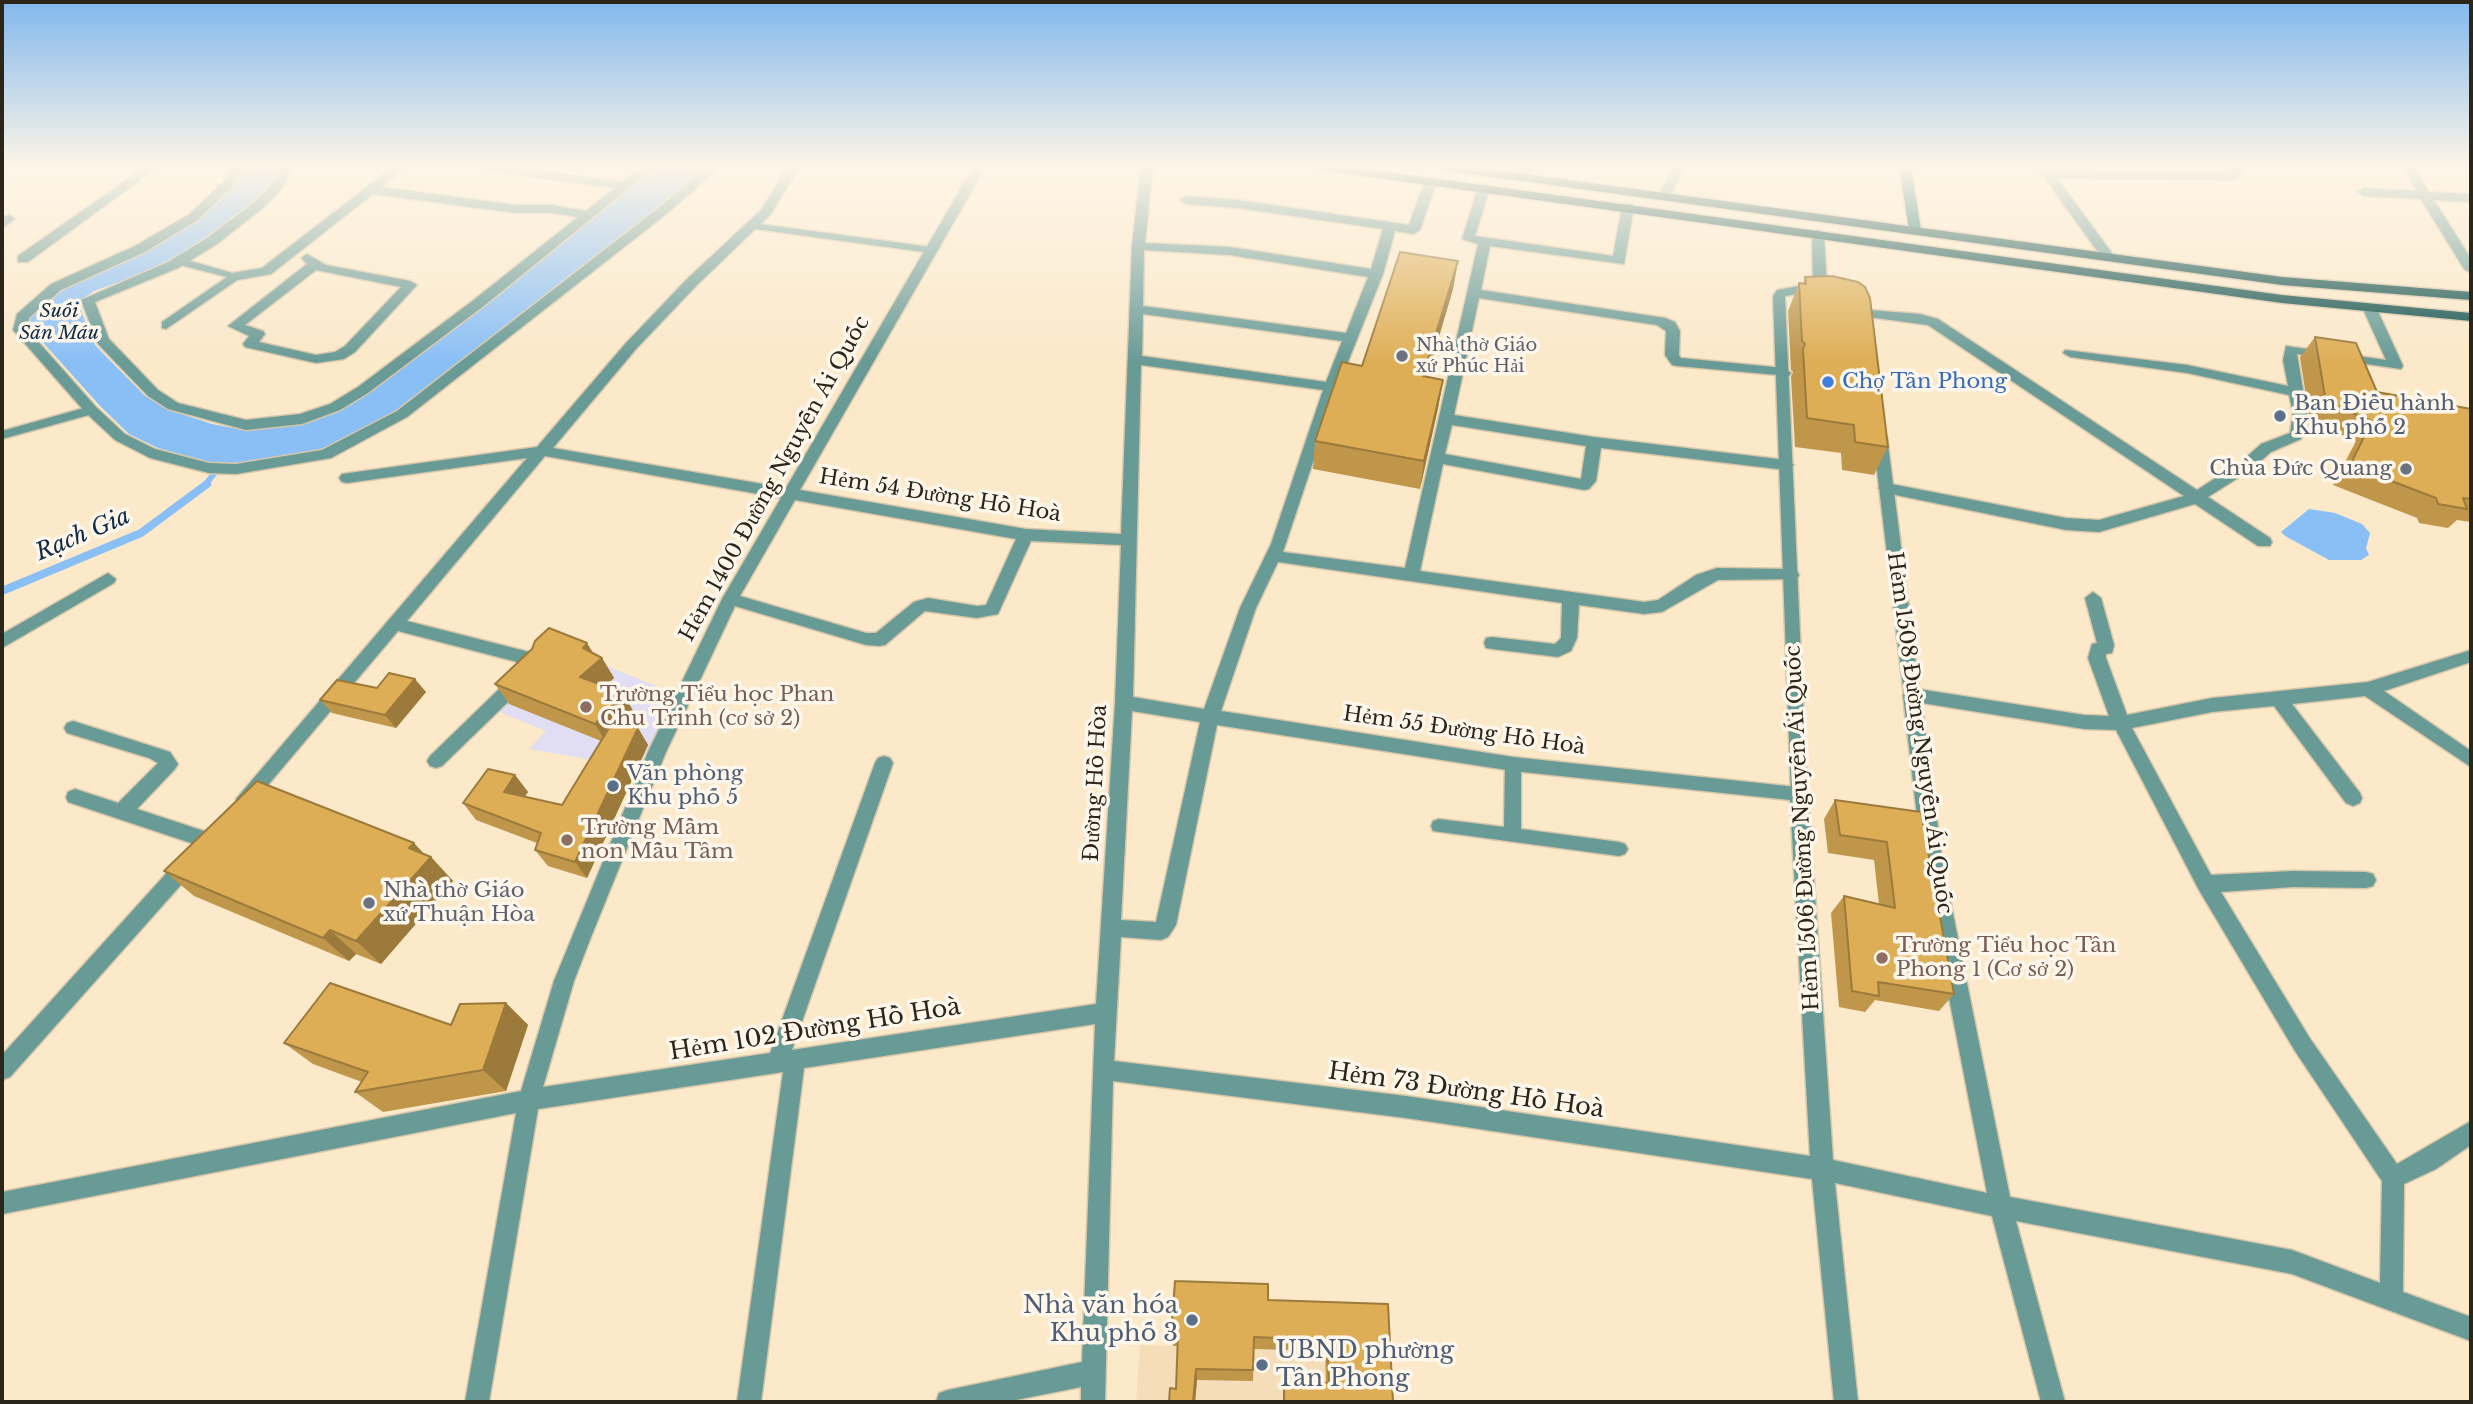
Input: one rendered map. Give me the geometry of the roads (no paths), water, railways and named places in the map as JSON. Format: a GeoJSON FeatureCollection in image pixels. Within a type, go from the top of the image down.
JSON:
{"type":"FeatureCollection","features":[{"type":"Feature","properties":{"kind":"main road"},"geometry":{"type":"LineString","coordinates":[[1801,232],[2370,309],[2471,317]]}},
{"type":"Feature","properties":{"kind":"main road"},"geometry":{"type":"LineString","coordinates":[[1915,232],[1917,248]]}},
{"type":"Feature","properties":{"kind":"main road"},"geometry":{"type":"LineString","coordinates":[[1926,232],[2282,281],[2471,296]]}},
{"type":"Feature","properties":{"kind":"street"},"geometry":{"type":"LineString","coordinates":[[23,259],[61,232]]}},
{"type":"Feature","properties":{"kind":"street"},"geometry":{"type":"LineString","coordinates":[[169,232],[140,249],[56,287],[22,317],[20,330],[91,410],[120,437],[150,453],[209,468],[236,469],[326,454],[402,414],[636,232]]}},
{"type":"Feature","properties":{"kind":"street"},"geometry":{"type":"LineString","coordinates":[[227,232],[176,264],[88,300],[103,341],[153,393],[173,406],[246,425],[302,419],[324,411],[363,390],[568,232]]}},
{"type":"Feature","properties":{"kind":"street"},"geometry":{"type":"LineString","coordinates":[[237,276],[263,272],[319,232]]}},
{"type":"Feature","properties":{"kind":"street"},"geometry":{"type":"LineString","coordinates":[[236,810],[631,346],[692,282],[746,232]]}},
{"type":"Feature","properties":{"kind":"street","name":"Hẻm 1400 Đường Nguyễn Ái Quốc"},"geometry":{"type":"LineString","coordinates":[[478,1402],[529,1100],[564,981],[581,937],[657,752],[730,598],[942,232]]}},
{"type":"Feature","properties":{"kind":"street","name":"Đường Hồ Hòa"},"geometry":{"type":"LineString","coordinates":[[1093,1402],[1103,1070],[1124,703],[1127,540],[1140,232]]}},
{"type":"Feature","properties":{"kind":"street"},"geometry":{"type":"LineString","coordinates":[[1111,928],[1161,931],[1166,925],[1210,718],[1244,620],[1274,556],[1331,387],[1376,274],[1388,232]]}},
{"type":"Feature","properties":{"kind":"street"},"geometry":{"type":"LineString","coordinates":[[1470,232],[1468,239],[1619,261],[1624,232]]}},
{"type":"Feature","properties":{"kind":"street"},"geometry":{"type":"LineString","coordinates":[[2090,232],[2108,257]]}},
{"type":"Feature","properties":{"kind":"street"},"geometry":{"type":"LineString","coordinates":[[2448,232],[2471,269]]}},
{"type":"Feature","properties":{"kind":"street"},"geometry":{"type":"LineString","coordinates":[[1818,234],[1824,289]]}},
{"type":"Feature","properties":{"kind":"street"},"geometry":{"type":"LineString","coordinates":[[1412,577],[1485,241]]}},
{"type":"Feature","properties":{"kind":"street"},"geometry":{"type":"LineString","coordinates":[[1138,246],[1230,251],[1376,274]]}},
{"type":"Feature","properties":{"kind":"street"},"geometry":{"type":"LineString","coordinates":[[140,249],[176,264]]}},
{"type":"Feature","properties":{"kind":"street"},"geometry":{"type":"LineString","coordinates":[[296,249],[313,265],[410,285],[350,349],[339,356],[316,359],[250,344],[258,334],[236,326],[313,265]]}},
{"type":"Feature","properties":{"kind":"street"},"geometry":{"type":"LineString","coordinates":[[1473,293],[1660,321],[1671,325],[1674,331],[1672,355],[1677,362],[1784,373]]}},
{"type":"Feature","properties":{"kind":"street"},"geometry":{"type":"LineString","coordinates":[[1137,309],[1352,338]]}},
{"type":"Feature","properties":{"kind":"street"},"geometry":{"type":"LineString","coordinates":[[1886,488],[2082,527],[2099,526],[2196,498],[2247,465],[2266,448],[2297,436],[2300,427],[2289,353],[2291,349],[2396,366],[2370,309]]}},
{"type":"Feature","properties":{"kind":"street"},"geometry":{"type":"LineString","coordinates":[[1863,319],[1920,318],[1933,322],[2010,370],[2264,542]]}},
{"type":"Feature","properties":{"kind":"street"},"geometry":{"type":"LineString","coordinates":[[2,327],[21,324]]}},
{"type":"Feature","properties":{"kind":"street"},"geometry":{"type":"LineString","coordinates":[[2070,353],[2187,369],[2296,392]]}},
{"type":"Feature","properties":{"kind":"street"},"geometry":{"type":"LineString","coordinates":[[1136,360],[1331,387]]}},
{"type":"Feature","properties":{"kind":"street"},"geometry":{"type":"LineString","coordinates":[[1446,419],[1594,442],[1786,466]]}},
{"type":"Feature","properties":{"kind":"street"},"geometry":{"type":"LineString","coordinates":[[1437,458],[1584,485],[1588,481],[1594,442]]}},
{"type":"Feature","properties":{"kind":"street","name":"Hẻm 54 Đường Hồ Hoà"},"geometry":{"type":"LineString","coordinates":[[347,478],[543,451],[1026,534],[1127,540]]}},
{"type":"Feature","properties":{"kind":"street"},"geometry":{"type":"LineString","coordinates":[[730,598],[866,639],[878,640],[920,606],[928,604],[976,612],[992,610],[1026,534]]}},
{"type":"Feature","properties":{"kind":"street"},"geometry":{"type":"LineString","coordinates":[[1274,556],[1654,608],[1668,603],[1702,579],[1717,574],[1791,575]]}},
{"type":"Feature","properties":{"kind":"street"},"geometry":{"type":"LineString","coordinates":[[2,642],[108,579]]}},
{"type":"Feature","properties":{"kind":"street"},"geometry":{"type":"LineString","coordinates":[[1492,643],[1558,651],[1565,646],[1569,638],[1571,597]]}},
{"type":"Feature","properties":{"kind":"street"},"geometry":{"type":"LineString","coordinates":[[2093,598],[2106,645],[2106,648],[2098,649],[2097,658],[2122,723],[2206,884],[2302,1044],[2393,1178],[2392,1299]]}},
{"type":"Feature","properties":{"kind":"street"},"geometry":{"type":"LineString","coordinates":[[395,624],[531,659],[537,663],[436,761]]}},
{"type":"Feature","properties":{"kind":"street"},"geometry":{"type":"LineString","coordinates":[[1912,695],[2084,722],[2122,723],[2212,705],[2368,689],[2471,656]]}},
{"type":"Feature","properties":{"kind":"street"},"geometry":{"type":"LineString","coordinates":[[2368,689],[2471,760]]}},
{"type":"Feature","properties":{"kind":"street","name":"Hẻm 1508 Đường Nguyễn Ái Quốc"},"geometry":{"type":"LineString","coordinates":[[1912,695],[1932,859],[2001,1207],[2053,1402]]}},
{"type":"Feature","properties":{"kind":"street"},"geometry":{"type":"LineString","coordinates":[[2278,698],[2353,798]]}},
{"type":"Feature","properties":{"kind":"street","name":"Hẻm 55 Đường Hồ Hoà"},"geometry":{"type":"LineString","coordinates":[[1124,703],[1513,764],[1798,793]]}},
{"type":"Feature","properties":{"kind":"street"},"geometry":{"type":"LineString","coordinates":[[73,728],[154,752],[164,757],[169,764],[122,811]]}},
{"type":"Feature","properties":{"kind":"street"},"geometry":{"type":"LineString","coordinates":[[749,1402],[786,1061],[884,763]]}},
{"type":"Feature","properties":{"kind":"street","name":"Hẻm 1506 Đường Nguyễn Ái Quốc"},"geometry":{"type":"LineString","coordinates":[[1798,793],[1822,1169],[1846,1402]]}},
{"type":"Feature","properties":{"kind":"street"},"geometry":{"type":"LineString","coordinates":[[2,1070],[213,836],[75,797]]}},
{"type":"Feature","properties":{"kind":"street"},"geometry":{"type":"LineString","coordinates":[[2206,884],[2293,879],[2366,880]]}},
{"type":"Feature","properties":{"kind":"street","name":"Hẻm 102 Đường Hồ Hoà"},"geometry":{"type":"LineString","coordinates":[[2,1203],[529,1100],[1108,1012]]}},
{"type":"Feature","properties":{"kind":"street","name":"Hẻm 73 Đường Hồ Hoà"},"geometry":{"type":"LineString","coordinates":[[1103,1070],[1406,1107],[1822,1169],[2001,1207],[2292,1262],[2471,1329]]}},
{"type":"Feature","properties":{"kind":"street"},"geometry":{"type":"LineString","coordinates":[[2393,1178],[2428,1161],[2471,1132]]}},
{"type":"Feature","properties":{"kind":"street"},"geometry":{"type":"LineString","coordinates":[[948,1402],[1094,1372]]}},
{"type":"Feature","properties":{"kind":"lane"},"geometry":{"type":"LineString","coordinates":[[793,232],[931,250]]}},
{"type":"Feature","properties":{"kind":"lane"},"geometry":{"type":"LineString","coordinates":[[176,264],[237,276]]}},
{"type":"Feature","properties":{"kind":"lane"},"geometry":{"type":"LineString","coordinates":[[166,325],[237,276]]}},
{"type":"Feature","properties":{"kind":"lane","name":"Hẻm 1506 Đường Nguyễn Ái Quốc"},"geometry":{"type":"LineString","coordinates":[[1798,793],[1779,296],[1824,289]]}},
{"type":"Feature","properties":{"kind":"lane"},"geometry":{"type":"LineString","coordinates":[[1847,304],[1863,319]]}},
{"type":"Feature","properties":{"kind":"lane"},"geometry":{"type":"LineString","coordinates":[[2,435],[91,410]]}},
{"type":"Feature","properties":{"kind":"lane","name":"Hẻm 1508 Đường Nguyễn Ái Quốc"},"geometry":{"type":"LineString","coordinates":[[1878,422],[1912,695]]}},
{"type":"Feature","properties":{"kind":"lane"},"geometry":{"type":"LineString","coordinates":[[1512,835],[1513,764]]}},
{"type":"Feature","properties":{"kind":"lane"},"geometry":{"type":"LineString","coordinates":[[1438,827],[1619,849]]}},
{"type":"Feature","properties":{"kind":"water","name":"Suối Săn Máu"},"geometry":{"type":"Polygon","coordinates":[[[173,232],[218,232],[161,267],[94,291],[82,299],[79,306],[95,345],[145,396],[166,409],[212,424],[243,430],[302,424],[339,409],[574,232],[629,232],[397,411],[325,449],[240,463],[213,463],[158,448],[129,434],[100,406],[29,327],[30,316],[62,288],[173,232]]]}},
{"type":"Feature","properties":{"kind":"water"},"geometry":{"type":"Polygon","coordinates":[[[2309,509],[2335,513],[2362,524],[2370,533],[2366,548],[2369,555],[2361,560],[2329,560],[2281,532],[2309,509]]]}},
{"type":"Feature","properties":{"kind":"waterway","name":"Rạch Gia"},"geometry":{"type":"LineString","coordinates":[[205,485],[221,465]]}},
{"type":"Feature","properties":{"kind":"waterway","name":"Rạch Gia"},"geometry":{"type":"LineString","coordinates":[[2,591],[141,533],[207,484]]}},
{"type":"Feature","properties":{"kind":"place","name":"Nhà thờ Giáo xứ Phúc Hải"},"geometry":{"type":"Point","coordinates":[1402,356]}},
{"type":"Feature","properties":{"kind":"place","name":"Chợ Tân Phong"},"geometry":{"type":"Point","coordinates":[1828,382]}},
{"type":"Feature","properties":{"kind":"place","name":"Ban Điều hành Khu phố 2"},"geometry":{"type":"Point","coordinates":[2280,416]}},
{"type":"Feature","properties":{"kind":"place","name":"Chùa Đức Quang"},"geometry":{"type":"Point","coordinates":[2406,469]}},
{"type":"Feature","properties":{"kind":"place","name":"Trường Tiểu học Phan Chu Trinh (cơ sở 2)"},"geometry":{"type":"Point","coordinates":[586,707]}},
{"type":"Feature","properties":{"kind":"place","name":"Văn phòng Khu phố 5"},"geometry":{"type":"Point","coordinates":[613,786]}},
{"type":"Feature","properties":{"kind":"place","name":"Trường Mầm non Mẫu Tâm"},"geometry":{"type":"Point","coordinates":[567,840]}},
{"type":"Feature","properties":{"kind":"place","name":"Nhà thờ Giáo xứ Thuận Hòa"},"geometry":{"type":"Point","coordinates":[369,903]}},
{"type":"Feature","properties":{"kind":"place","name":"Trường Tiểu học Tân Phong 1 (Cơ sở 2)"},"geometry":{"type":"Point","coordinates":[1882,958]}},
{"type":"Feature","properties":{"kind":"place","name":"Nhà văn hóa Khu phố 3"},"geometry":{"type":"Point","coordinates":[1192,1320]}},
{"type":"Feature","properties":{"kind":"place","name":"UBND phường Tân Phong"},"geometry":{"type":"Point","coordinates":[1262,1365]}}]}
